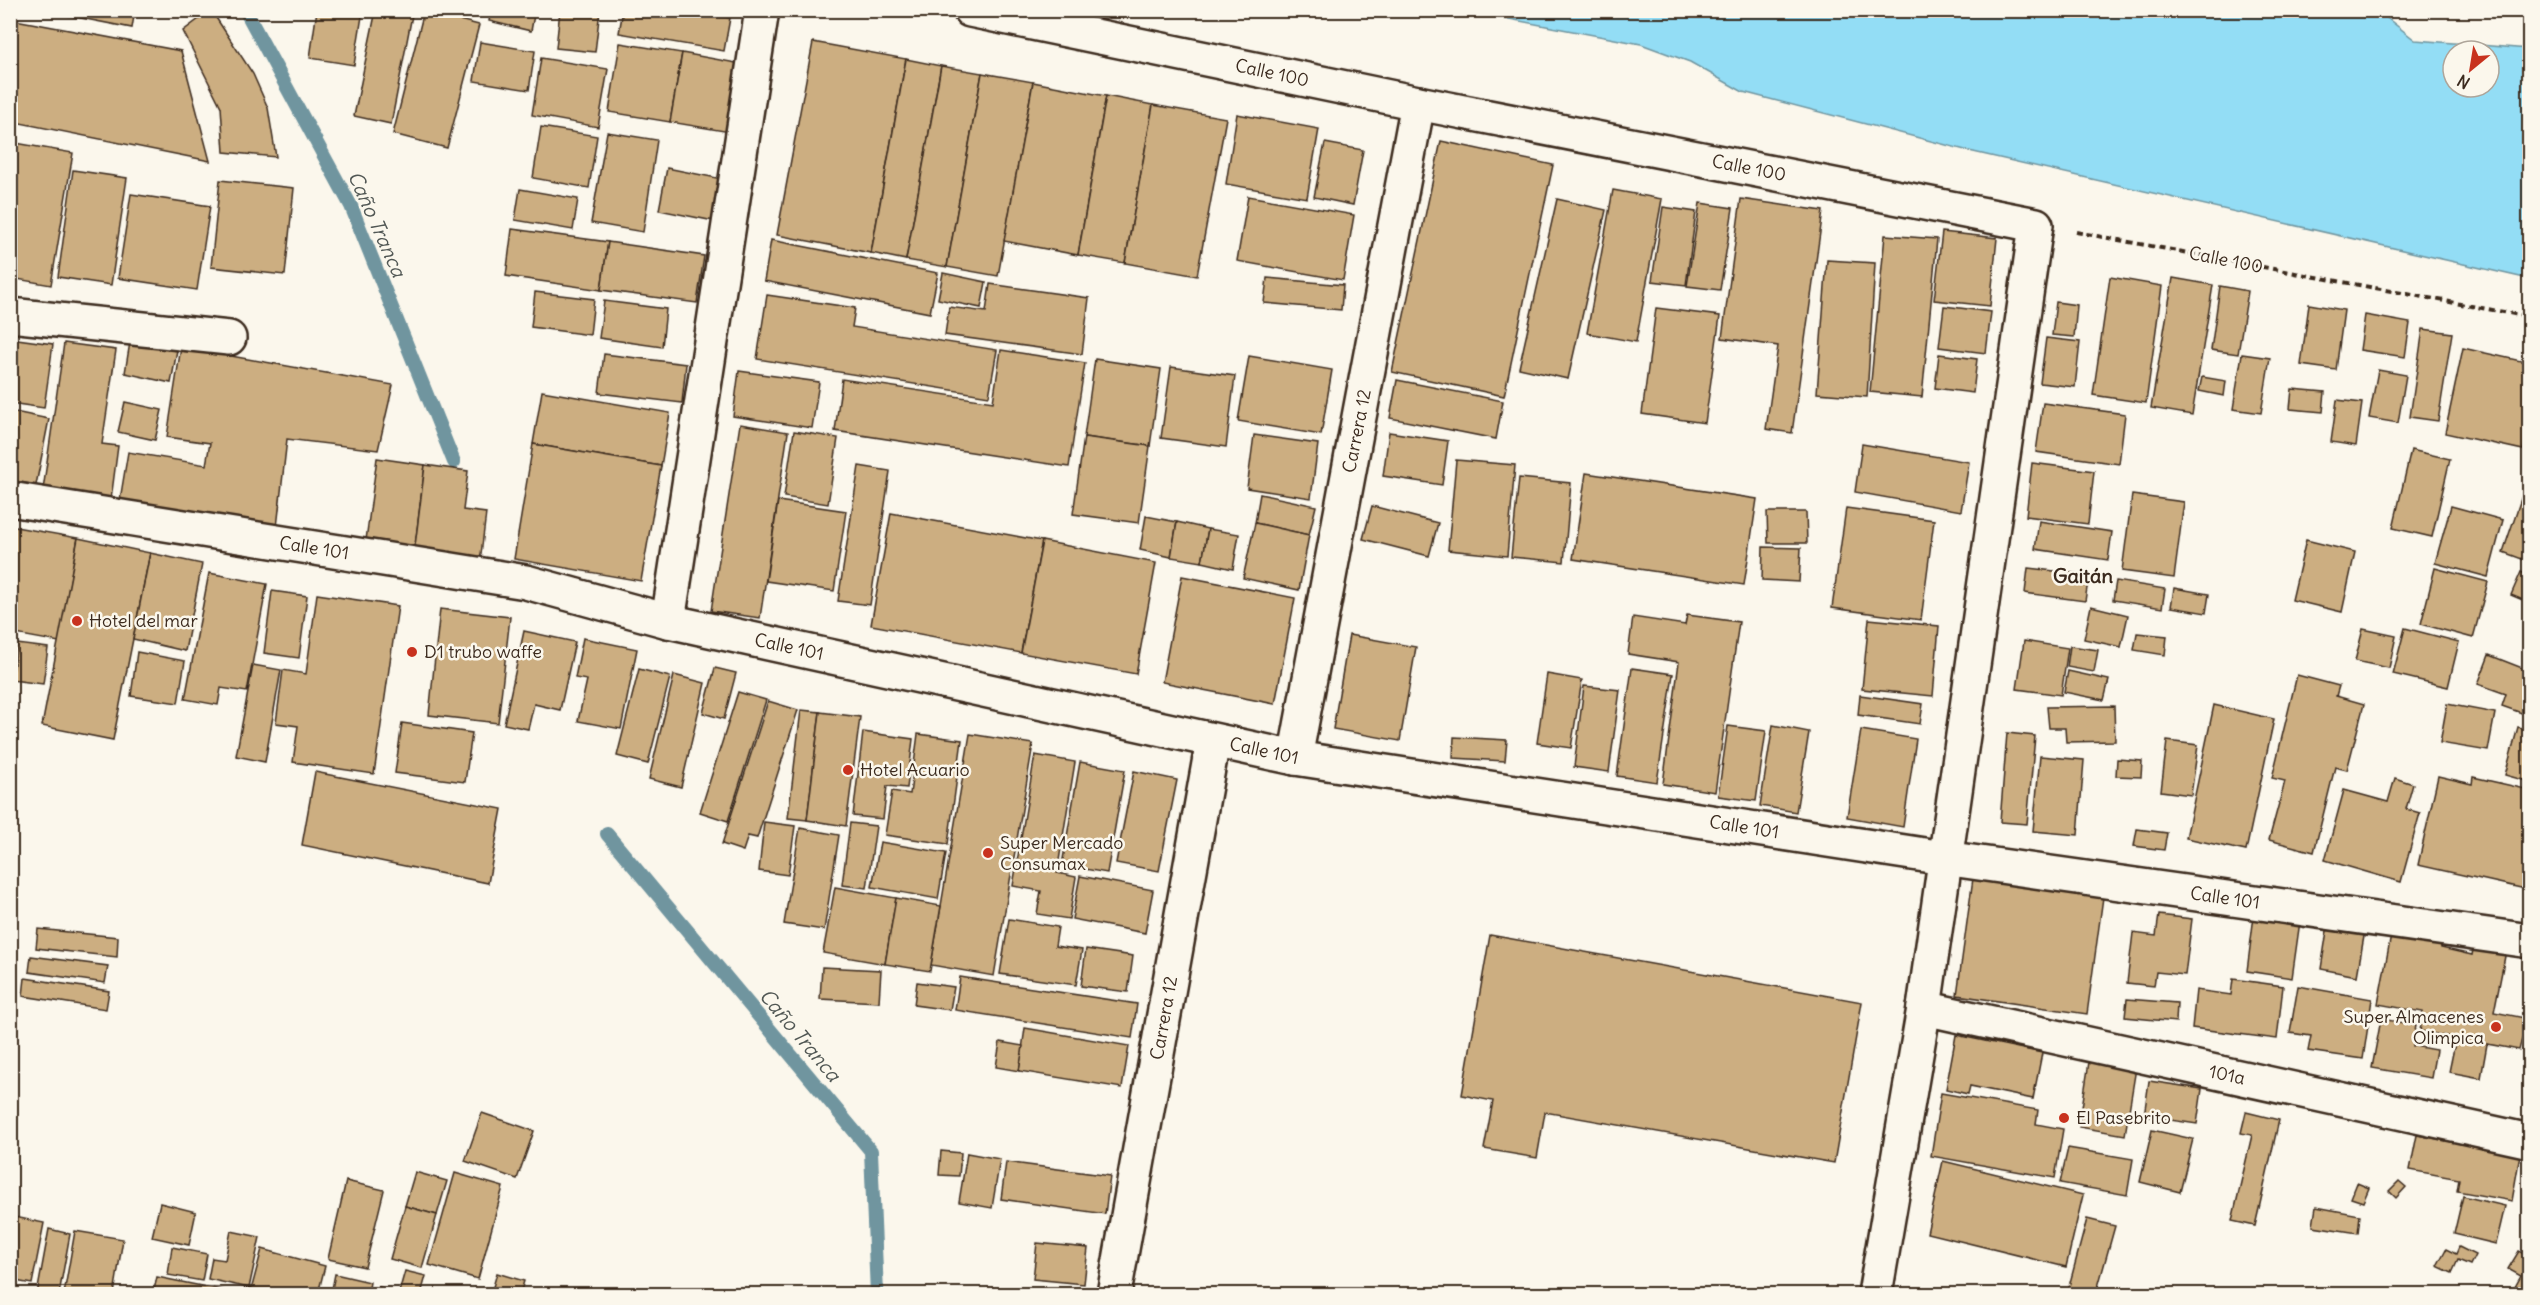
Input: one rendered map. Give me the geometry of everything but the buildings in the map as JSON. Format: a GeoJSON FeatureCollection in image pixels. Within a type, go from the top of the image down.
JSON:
{"type":"FeatureCollection","features":[{"type":"Feature","properties":{"kind":"street"},"geometry":{"type":"LineString","coordinates":[[668,621],[762,10]]}},
{"type":"Feature","properties":{"kind":"street","name":"Calle 100"},"geometry":{"type":"LineString","coordinates":[[970,10],[1418,103],[2036,225]]}},
{"type":"Feature","properties":{"kind":"street","name":"Carrera 12"},"geometry":{"type":"LineString","coordinates":[[1295,758],[1418,103]]}},
{"type":"Feature","properties":{"kind":"street"},"geometry":{"type":"LineString","coordinates":[[1876,1294],[1924,1008],[2036,225]]}},
{"type":"Feature","properties":{"kind":"street"},"geometry":{"type":"LineString","coordinates":[[10,315],[229,338]]}},
{"type":"Feature","properties":{"kind":"street","name":"Calle 101"},"geometry":{"type":"LineString","coordinates":[[10,499],[526,582],[668,621],[1295,758],[1944,858],[2529,941]]}},
{"type":"Feature","properties":{"kind":"street","name":"Carrera 12"},"geometry":{"type":"LineString","coordinates":[[1114,1294],[1213,741]]}},
{"type":"Feature","properties":{"kind":"street","name":"101a"},"geometry":{"type":"LineString","coordinates":[[1924,1008],[2529,1141]]}},
{"type":"Feature","properties":{"kind":"path","name":"Calle 100"},"geometry":{"type":"LineString","coordinates":[[2036,225],[2529,317]]}},
{"type":"Feature","properties":{"kind":"water"},"geometry":{"type":"Polygon","coordinates":[[[1467,11],[2378,11],[2415,40],[2441,42],[2441,99],[2501,99],[2501,47],[2529,49],[2529,279],[1969,151],[1743,92],[1690,62],[1641,44],[1467,11]]]}},
{"type":"Feature","properties":{"kind":"waterway","name":"Caño Tranca"},"geometry":{"type":"LineString","coordinates":[[245,10],[351,206],[454,462]]}},
{"type":"Feature","properties":{"kind":"waterway","name":"Caño Tranca"},"geometry":{"type":"LineString","coordinates":[[607,834],[871,1151],[877,1294]]}},
{"type":"Feature","properties":{"kind":"place","name":"Hotel del mar"},"geometry":{"type":"Point","coordinates":[77,621]}},
{"type":"Feature","properties":{"kind":"place","name":"D1 trubo waffe"},"geometry":{"type":"Point","coordinates":[412,652]}},
{"type":"Feature","properties":{"kind":"place","name":"Hotel Acuario"},"geometry":{"type":"Point","coordinates":[848,770]}},
{"type":"Feature","properties":{"kind":"place","name":"Super Mercado Consumax"},"geometry":{"type":"Point","coordinates":[988,853]}},
{"type":"Feature","properties":{"kind":"place","name":"Super Almacenes Olimpica"},"geometry":{"type":"Point","coordinates":[2496,1027]}},
{"type":"Feature","properties":{"kind":"place","name":"El Pasebrito"},"geometry":{"type":"Point","coordinates":[2064,1118]}},
{"type":"Feature","properties":{"kind":"district","name":"Gaitán"},"geometry":{"type":"Point","coordinates":[2083,576]}}]}
